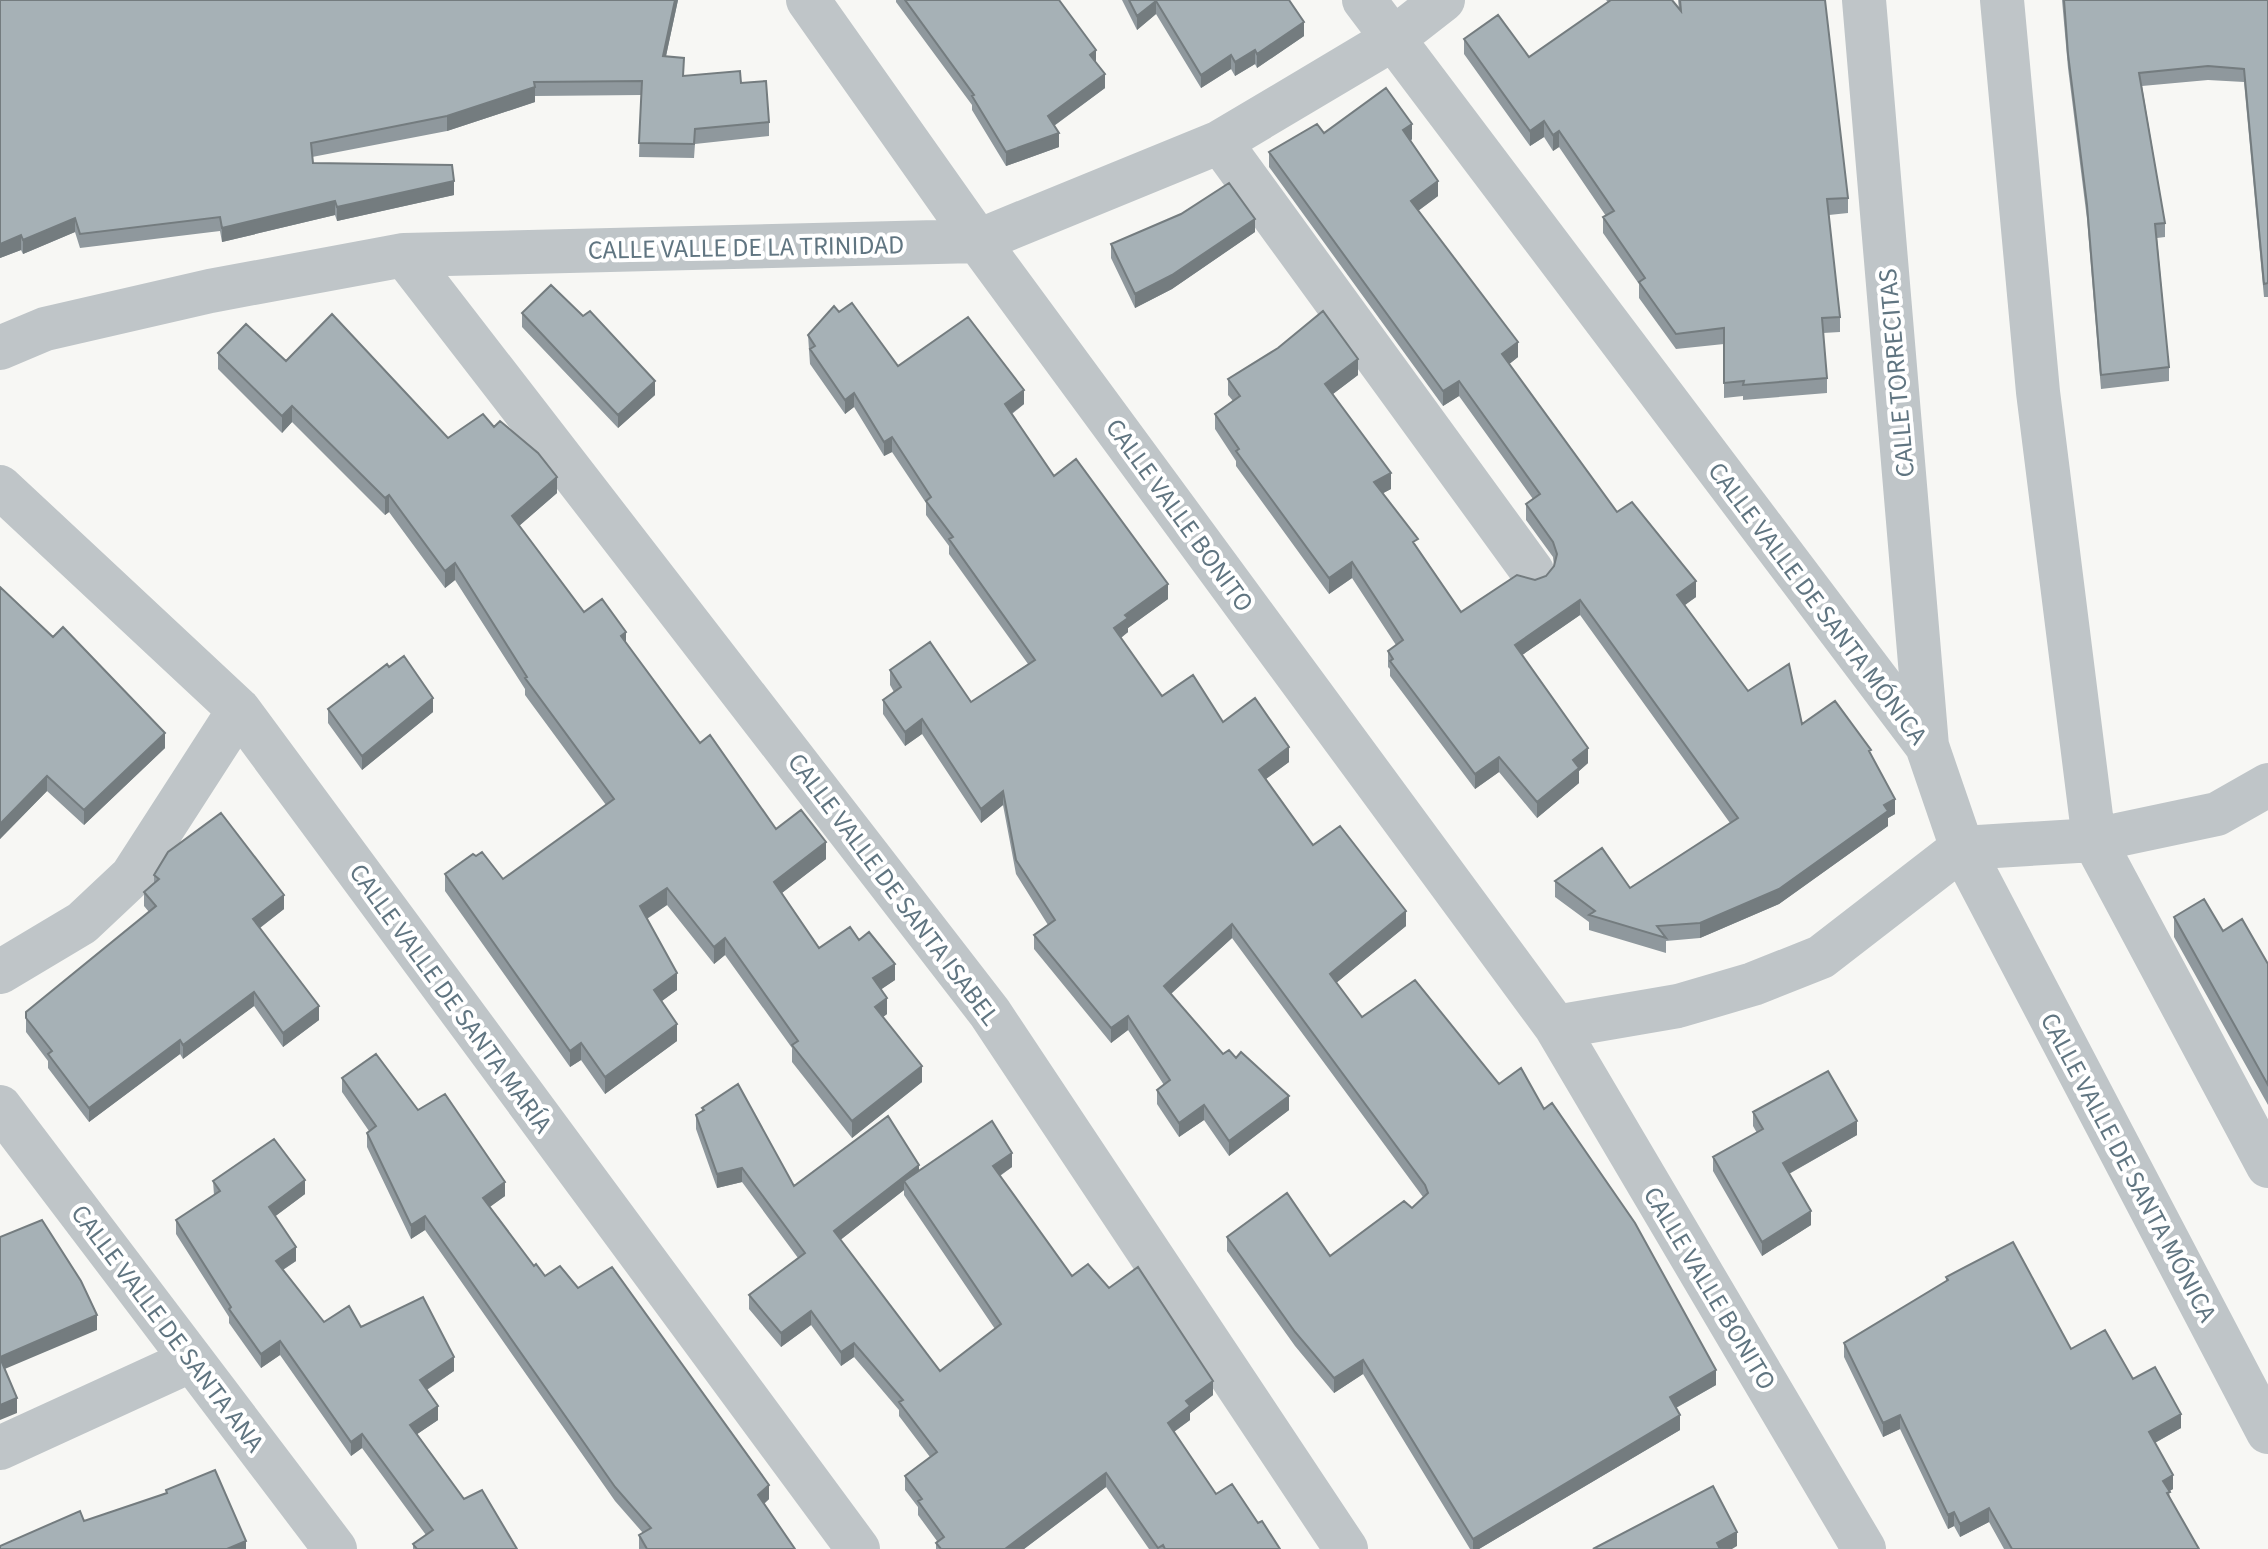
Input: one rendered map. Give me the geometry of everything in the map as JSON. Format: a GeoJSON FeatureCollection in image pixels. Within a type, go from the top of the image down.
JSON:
{"type":"FeatureCollection","features":[{"type":"Feature","properties":{"kind":"street","name":"CALLE VALLE BONITO"},"geometry":{"type":"LineString","coordinates":[[808,0],[978,241],[1556,1027],[1864,1549]]}},
{"type":"Feature","properties":{"kind":"street","name":"CALLE VALLE DE SANTA MÓNICA"},"geometry":{"type":"LineString","coordinates":[[1364,0],[1927,746],[1962,848],[2268,1432]]}},
{"type":"Feature","properties":{"kind":"street","name":"CALLE VALLE DE LA TRINIDAD"},"geometry":{"type":"LineString","coordinates":[[0,348],[45,329],[210,291],[404,255],[978,241],[1220,142],[1393,39],[1443,0]]}},
{"type":"Feature","properties":{"kind":"street","name":"CALLE TORRECITAS"},"geometry":{"type":"LineString","coordinates":[[1864,0],[1927,746]]}},
{"type":"Feature","properties":{"kind":"street"},"geometry":{"type":"LineString","coordinates":[[2002,0],[2038,392],[2094,840],[2268,1166]]}},
{"type":"Feature","properties":{"kind":"street"},"geometry":{"type":"LineString","coordinates":[[1220,142],[1532,571]]}},
{"type":"Feature","properties":{"kind":"street","name":"CALLE VALLE DE SANTA ISABEL"},"geometry":{"type":"LineString","coordinates":[[404,255],[990,1013],[1346,1549]]}},
{"type":"Feature","properties":{"kind":"street","name":"CALLE VALLE DE SANTA MARÍA"},"geometry":{"type":"LineString","coordinates":[[0,487],[239,710],[858,1549]]}},
{"type":"Feature","properties":{"kind":"street"},"geometry":{"type":"LineString","coordinates":[[0,972],[82,923],[132,876],[239,710]]}},
{"type":"Feature","properties":{"kind":"street"},"geometry":{"type":"LineString","coordinates":[[1556,1027],[1678,1006],[1753,984],[1821,957],[1962,848],[2094,840],[2217,814],[2268,785]]}},
{"type":"Feature","properties":{"kind":"street","name":"CALLE VALLE DE SANTA ANA"},"geometry":{"type":"LineString","coordinates":[[0,1107],[335,1549]]}},
{"type":"Feature","properties":{"kind":"street"},"geometry":{"type":"LineString","coordinates":[[0,1448],[192,1360]]}},
{"type":"Feature","properties":{"kind":"building"},"geometry":{"type":"Polygon","coordinates":[[[0,0],[675,0],[663,56],[684,58],[683,76],[740,71],[741,83],[766,81],[769,122],[695,129],[694,144],[639,143],[642,81],[534,82],[535,87],[447,116],[311,143],[313,163],[452,165],[454,181],[337,207],[335,201],[222,228],[220,217],[80,234],[75,218],[23,240],[21,235],[0,244],[0,0]]]}},
{"type":"Feature","properties":{"kind":"building"},"geometry":{"type":"Polygon","coordinates":[[[905,0],[1059,0],[1096,50],[1090,55],[1105,74],[1048,116],[1059,133],[1006,152],[974,95],[905,0]]]}},
{"type":"Feature","properties":{"kind":"building"},"geometry":{"type":"Polygon","coordinates":[[[1129,0],[1289,0],[1304,22],[1257,54],[1255,50],[1235,62],[1231,55],[1201,75],[1156,1],[1137,16],[1129,0]]]}},
{"type":"Feature","properties":{"kind":"building"},"geometry":{"type":"Polygon","coordinates":[[[1611,0],[1672,0],[1681,11],[1680,0],[1825,0],[1848,198],[1827,199],[1840,317],[1822,318],[1827,378],[1743,385],[1744,381],[1724,383],[1724,328],[1676,334],[1639,282],[1645,278],[1603,217],[1614,211],[1559,131],[1553,135],[1544,121],[1530,131],[1464,39],[1498,15],[1529,57],[1611,0]]]}},
{"type":"Feature","properties":{"kind":"building"},"geometry":{"type":"Polygon","coordinates":[[[2064,0],[2268,0],[2268,283],[2264,284],[2244,69],[2208,66],[2139,73],[2165,223],[2155,224],[2169,367],[2101,375],[2087,205],[2064,0]]]}},
{"type":"Feature","properties":{"kind":"building"},"geometry":{"type":"Polygon","coordinates":[[[1386,88],[1412,124],[1403,130],[1438,181],[1411,201],[1518,342],[1502,354],[1617,512],[1632,502],[1696,581],[1677,595],[1748,691],[1789,664],[1802,724],[1835,701],[1871,750],[1895,799],[1884,805],[1888,811],[1779,889],[1700,923],[1657,926],[1666,938],[1589,915],[1595,911],[1555,881],[1602,848],[1630,888],[1738,818],[1580,600],[1515,645],[1588,748],[1573,760],[1579,768],[1537,802],[1499,757],[1475,774],[1390,661],[1393,659],[1388,651],[1403,640],[1352,562],[1329,578],[1236,451],[1239,449],[1215,414],[1240,396],[1228,379],[1278,348],[1323,311],[1358,359],[1325,384],[1391,473],[1374,482],[1418,539],[1413,542],[1461,612],[1517,575],[1535,580],[1546,576],[1554,566],[1557,554],[1553,542],[1526,504],[1540,494],[1459,381],[1443,391],[1269,152],[1317,124],[1324,133],[1386,88]]]}},
{"type":"Feature","properties":{"kind":"building"},"geometry":{"type":"Polygon","coordinates":[[[1229,183],[1255,219],[1172,275],[1135,294],[1111,244],[1181,214],[1229,183]]]}},
{"type":"Feature","properties":{"kind":"building"},"geometry":{"type":"Polygon","coordinates":[[[551,285],[583,316],[590,311],[655,381],[618,415],[522,313],[551,285]]]}},
{"type":"Feature","properties":{"kind":"building"},"geometry":{"type":"Polygon","coordinates":[[[852,303],[898,366],[968,317],[1024,390],[1005,404],[1054,476],[1076,459],[1168,584],[1125,615],[1128,618],[1114,628],[1162,696],[1193,675],[1223,722],[1255,698],[1289,747],[1259,770],[1313,845],[1340,826],[1406,911],[1330,974],[1362,1017],[1415,980],[1499,1084],[1521,1068],[1544,1109],[1552,1103],[1635,1223],[1716,1370],[1670,1397],[1680,1415],[1473,1539],[1363,1360],[1334,1378],[1295,1332],[1227,1237],[1287,1193],[1330,1256],[1404,1201],[1412,1208],[1428,1193],[1425,1185],[1232,924],[1164,986],[1223,1054],[1229,1050],[1236,1058],[1241,1052],[1289,1096],[1229,1141],[1204,1105],[1179,1123],[1157,1090],[1170,1080],[1128,1016],[1111,1028],[1034,935],[1055,920],[1016,860],[1003,791],[981,809],[922,719],[905,732],[883,700],[901,687],[890,670],[930,642],[971,702],[1035,660],[949,539],[953,537],[926,501],[931,497],[892,437],[884,442],[854,393],[845,400],[810,349],[815,346],[808,335],[834,306],[839,312],[852,303]]]}},
{"type":"Feature","properties":{"kind":"building"},"geometry":{"type":"Polygon","coordinates":[[[332,314],[448,438],[483,414],[494,427],[500,421],[538,453],[557,477],[512,516],[584,612],[602,599],[626,632],[621,636],[700,743],[710,735],[776,829],[801,810],[826,842],[774,882],[819,948],[850,927],[859,940],[869,932],[895,964],[873,978],[887,998],[875,1007],[922,1066],[852,1121],[792,1045],[798,1041],[725,938],[714,947],[667,888],[640,906],[677,973],[654,990],[677,1024],[605,1077],[581,1043],[570,1051],[445,874],[473,854],[476,856],[482,852],[503,879],[614,799],[525,678],[455,563],[445,571],[389,495],[385,498],[292,406],[282,416],[218,353],[246,324],[286,361],[332,314]]]}},
{"type":"Feature","properties":{"kind":"building"},"geometry":{"type":"Polygon","coordinates":[[[0,587],[53,637],[63,627],[165,733],[84,810],[47,776],[0,824],[0,587]]]}},
{"type":"Feature","properties":{"kind":"building"},"geometry":{"type":"Polygon","coordinates":[[[404,656],[433,698],[362,756],[328,709],[387,664],[389,667],[404,656]]]}},
{"type":"Feature","properties":{"kind":"building"},"geometry":{"type":"Polygon","coordinates":[[[221,813],[284,895],[253,919],[319,1006],[283,1033],[254,992],[183,1045],[180,1040],[89,1108],[48,1054],[52,1051],[26,1018],[26,1012],[156,906],[144,892],[159,879],[154,875],[168,852],[221,813]]]}},
{"type":"Feature","properties":{"kind":"building"},"geometry":{"type":"Polygon","coordinates":[[[2204,899],[2223,931],[2242,919],[2268,964],[2268,1085],[2174,917],[2204,899]]]}},
{"type":"Feature","properties":{"kind":"building"},"geometry":{"type":"Polygon","coordinates":[[[376,1054],[418,1110],[445,1094],[505,1182],[483,1198],[545,1276],[560,1266],[578,1288],[612,1267],[769,1485],[758,1495],[795,1549],[647,1549],[639,1535],[651,1528],[615,1487],[425,1216],[411,1225],[367,1133],[376,1126],[342,1078],[376,1054]]]}},
{"type":"Feature","properties":{"kind":"building"},"geometry":{"type":"Polygon","coordinates":[[[1828,1071],[1857,1121],[1783,1163],[1811,1211],[1762,1242],[1713,1157],[1763,1129],[1753,1112],[1828,1071]]]}},
{"type":"Feature","properties":{"kind":"building"},"geometry":{"type":"Polygon","coordinates":[[[738,1084],[794,1186],[888,1116],[919,1165],[834,1231],[940,1371],[1001,1324],[904,1181],[992,1121],[1012,1153],[993,1166],[1072,1276],[1088,1264],[1109,1288],[1138,1267],[1213,1381],[1186,1401],[1190,1406],[1168,1423],[1216,1494],[1232,1484],[1280,1549],[1165,1549],[1163,1545],[1158,1548],[1106,1473],[1005,1549],[941,1549],[936,1543],[944,1537],[918,1501],[922,1499],[905,1476],[937,1452],[899,1402],[903,1400],[854,1343],[841,1352],[811,1311],[781,1333],[749,1295],[805,1253],[742,1168],[717,1174],[696,1115],[738,1084]]]}},
{"type":"Feature","properties":{"kind":"building"},"geometry":{"type":"Polygon","coordinates":[[[274,1139],[305,1180],[269,1207],[296,1247],[276,1261],[324,1322],[349,1306],[361,1327],[423,1297],[454,1357],[420,1380],[438,1406],[410,1425],[464,1499],[482,1490],[517,1549],[417,1549],[413,1544],[433,1530],[362,1434],[351,1442],[280,1341],[261,1354],[229,1309],[231,1307],[176,1220],[220,1191],[213,1181],[274,1139]]]}},
{"type":"Feature","properties":{"kind":"building"},"geometry":{"type":"Polygon","coordinates":[[[42,1220],[81,1281],[97,1315],[0,1357],[0,1237],[42,1220]]]}},
{"type":"Feature","properties":{"kind":"building"},"geometry":{"type":"Polygon","coordinates":[[[2013,1242],[2071,1349],[2105,1330],[2133,1379],[2155,1367],[2181,1414],[2149,1432],[2173,1475],[2163,1481],[2170,1492],[2167,1493],[2199,1549],[2012,1549],[1989,1508],[1960,1524],[1954,1512],[1948,1515],[1900,1415],[1883,1423],[1844,1343],[1948,1280],[1946,1277],[2013,1242]]]}},
{"type":"Feature","properties":{"kind":"building"},"geometry":{"type":"Polygon","coordinates":[[[0,1358],[17,1398],[0,1405],[0,1358]]]}},
{"type":"Feature","properties":{"kind":"building"},"geometry":{"type":"Polygon","coordinates":[[[215,1470],[246,1541],[227,1549],[0,1549],[0,1546],[80,1511],[84,1521],[167,1493],[166,1490],[215,1470]]]}},
{"type":"Feature","properties":{"kind":"building"},"geometry":{"type":"Polygon","coordinates":[[[1713,1486],[1737,1532],[1717,1543],[1720,1549],[1593,1549],[1713,1486]]]}}]}
